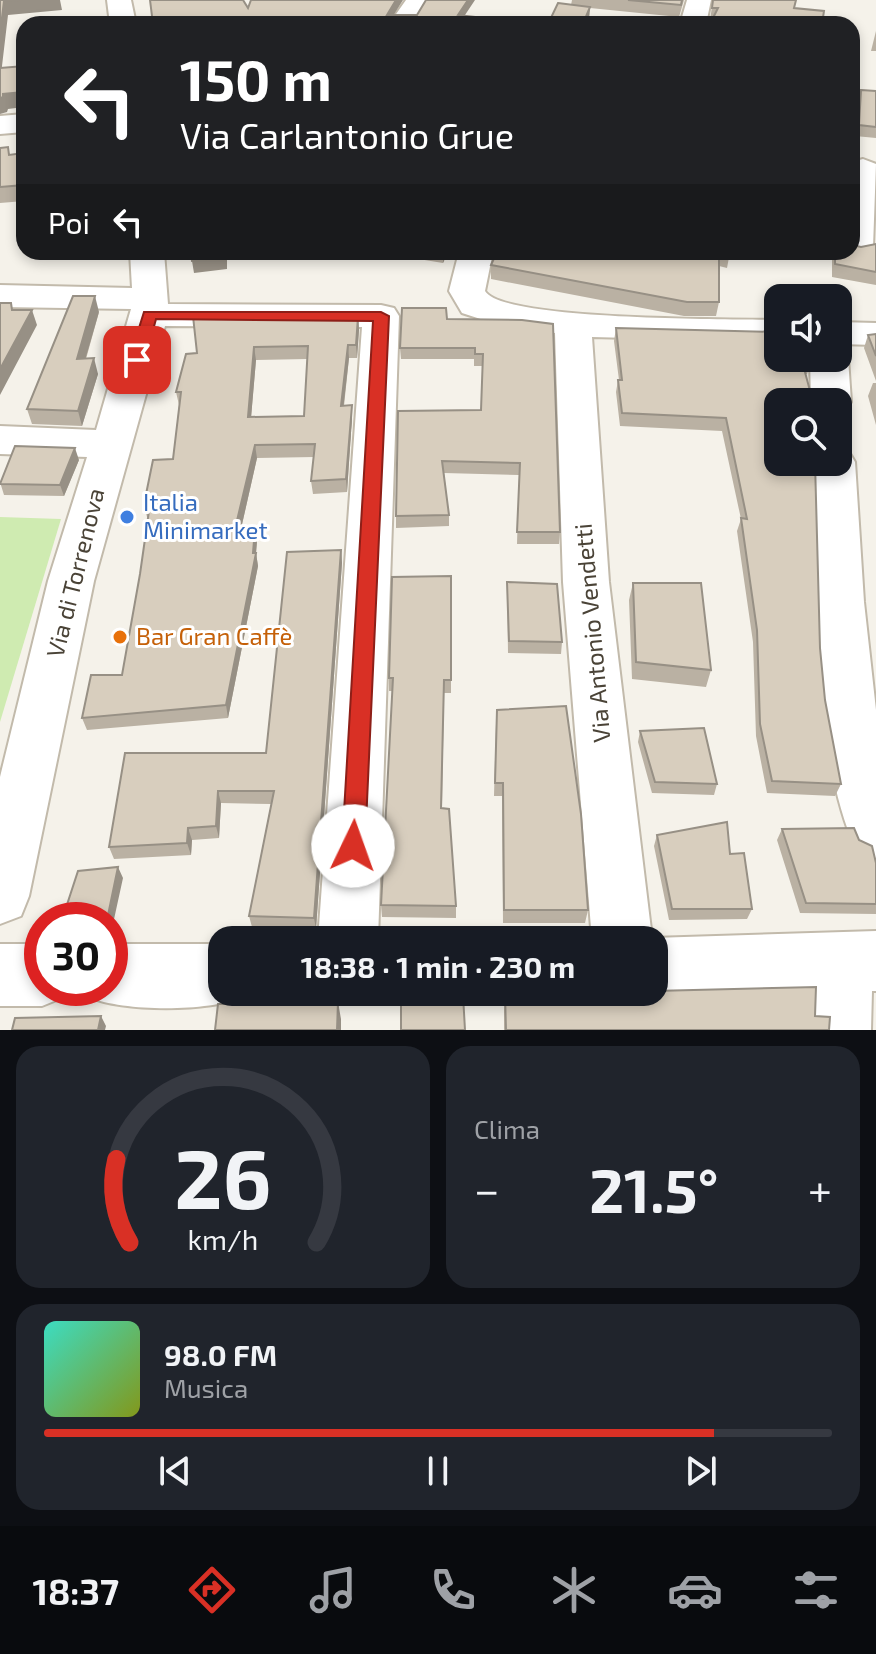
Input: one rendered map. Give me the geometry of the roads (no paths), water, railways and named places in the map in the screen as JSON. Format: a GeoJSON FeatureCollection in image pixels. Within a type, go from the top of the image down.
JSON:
{"type":"FeatureCollection","features":[{"type":"Feature","properties":{"kind":"street"},"geometry":{"type":"LineString","coordinates":[[860,208],[864,168]]}},
{"type":"Feature","properties":{"kind":"street","name":"Via di Torrenova"},"geometry":{"type":"LineString","coordinates":[[0,896],[71,581],[150,307],[147,260]]}},
{"type":"Feature","properties":{"kind":"street"},"geometry":{"type":"LineString","coordinates":[[474,260],[467,291],[475,305],[499,314],[573,325],[764,331]]}},
{"type":"Feature","properties":{"kind":"street"},"geometry":{"type":"LineString","coordinates":[[0,275],[44,280],[50,287],[47,297]]}},
{"type":"Feature","properties":{"kind":"street"},"geometry":{"type":"LineString","coordinates":[[0,296],[47,297],[150,307],[381,316],[349,926]]}},
{"type":"Feature","properties":{"kind":"street","name":"Via Antonio Vendetti"},"geometry":{"type":"LineString","coordinates":[[573,325],[586,582],[621,926]]}},
{"type":"Feature","properties":{"kind":"street"},"geometry":{"type":"LineString","coordinates":[[852,333],[876,334]]}},
{"type":"Feature","properties":{"kind":"street"},"geometry":{"type":"LineString","coordinates":[[0,440],[110,444]]}},
{"type":"Feature","properties":{"kind":"street"},"geometry":{"type":"LineString","coordinates":[[835,476],[839,597],[860,782],[876,832]]}},
{"type":"Feature","properties":{"kind":"street"},"geometry":{"type":"LineString","coordinates":[[668,968],[859,961],[839,1030]]}},
{"type":"Feature","properties":{"kind":"street"},"geometry":{"type":"LineString","coordinates":[[0,975],[24,975]]}},
{"type":"Feature","properties":{"kind":"street"},"geometry":{"type":"LineString","coordinates":[[128,975],[208,975]]}},
{"type":"Feature","properties":{"kind":"place","name":"Italia Minimarket"},"geometry":{"type":"Point","coordinates":[127,517]}},
{"type":"Feature","properties":{"kind":"place","name":"Bar Gran Caffè"},"geometry":{"type":"Point","coordinates":[120,637]}}]}
